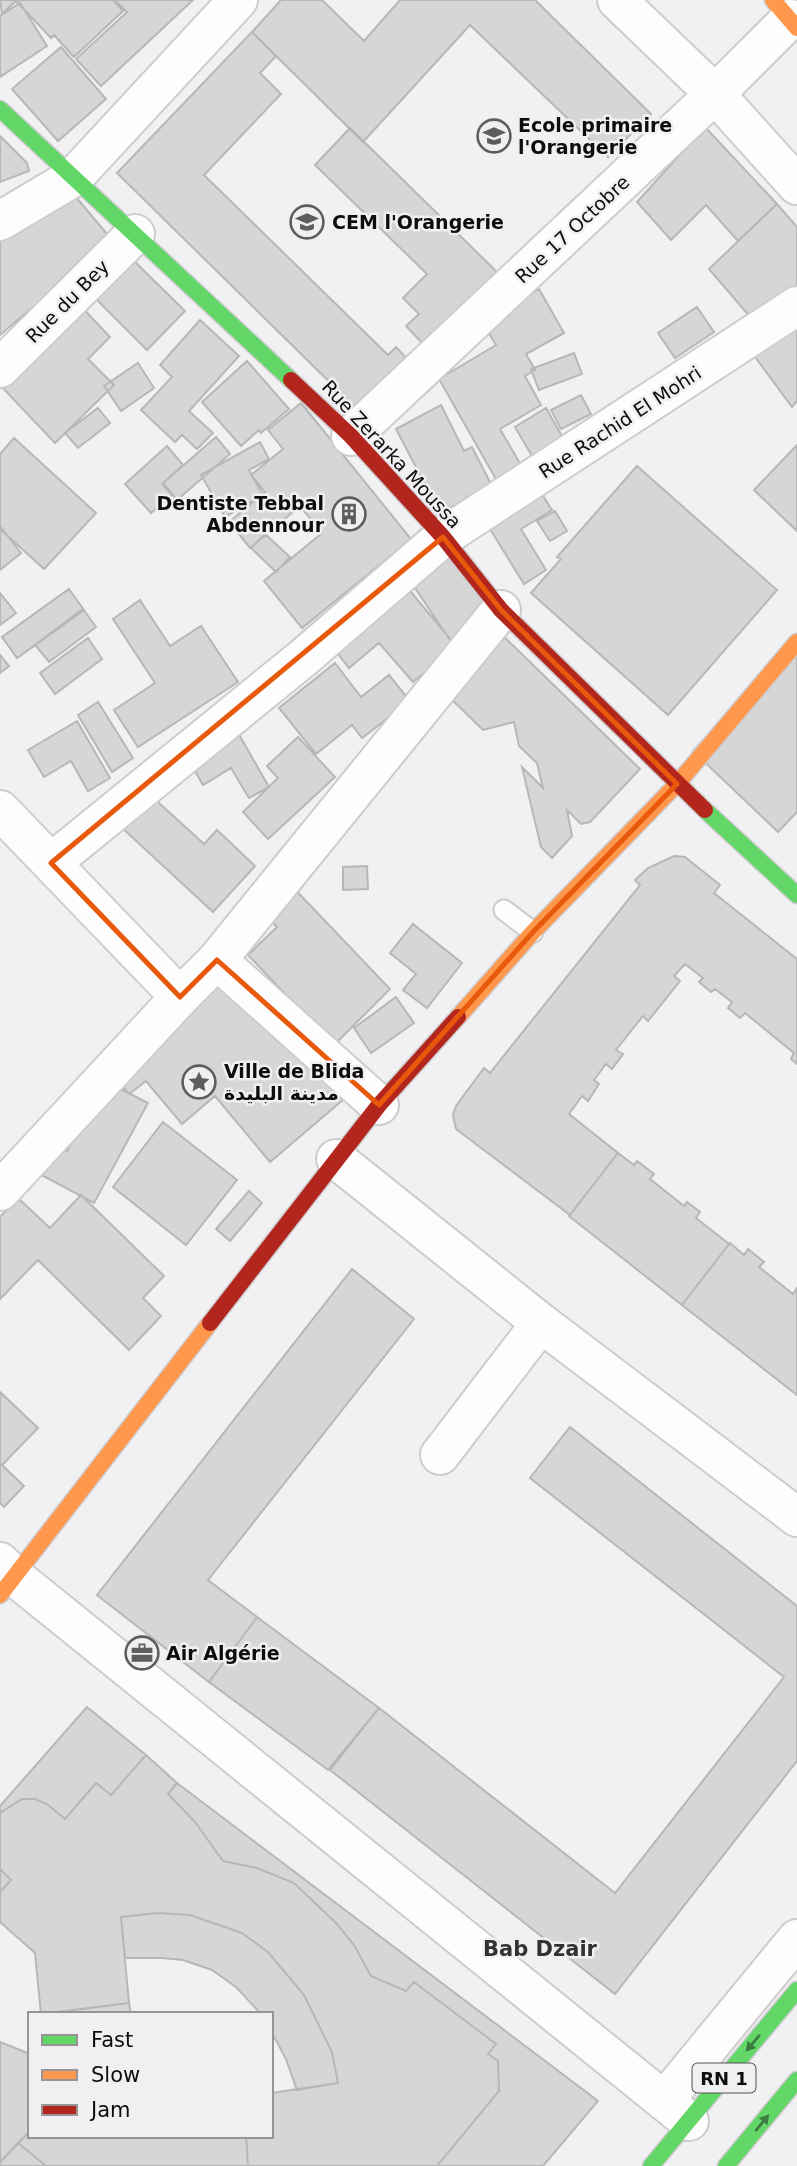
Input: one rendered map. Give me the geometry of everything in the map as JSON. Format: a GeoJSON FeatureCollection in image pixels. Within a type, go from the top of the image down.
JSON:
{"type":"FeatureCollection","features":[{"type":"Feature","properties":{"kind":"street"},"geometry":{"type":"LineString","coordinates":[[0,221],[74,177],[238,0]]}},
{"type":"Feature","properties":{"kind":"street"},"geometry":{"type":"LineString","coordinates":[[617,0],[715,94],[797,185]]}},
{"type":"Feature","properties":{"kind":"street","name":"Rue 17 Octobre"},"geometry":{"type":"LineString","coordinates":[[351,436],[715,94],[787,16]]}},
{"type":"Feature","properties":{"kind":"street","name":"Rue Zerarka Moussa"},"geometry":{"type":"LineString","coordinates":[[0,109],[351,436],[443,537],[501,610],[677,784],[797,895]]}},
{"type":"Feature","properties":{"kind":"street","name":"Rue du Bey"},"geometry":{"type":"LineString","coordinates":[[0,368],[135,234]]}},
{"type":"Feature","properties":{"kind":"street","name":"Rue Rachid El Mohri"},"geometry":{"type":"LineString","coordinates":[[51,863],[303,658],[443,537],[797,306]]}},
{"type":"Feature","properties":{"kind":"street"},"geometry":{"type":"LineString","coordinates":[[0,1191],[217,960],[501,610]]}},
{"type":"Feature","properties":{"kind":"street"},"geometry":{"type":"LineString","coordinates":[[797,642],[677,784],[533,932],[379,1105],[5,1578],[677,2111],[797,1939]]}},
{"type":"Feature","properties":{"kind":"street"},"geometry":{"type":"LineString","coordinates":[[0,810],[180,997]]}},
{"type":"Feature","properties":{"kind":"street"},"geometry":{"type":"LineString","coordinates":[[217,960],[379,1105]]}},
{"type":"Feature","properties":{"kind":"street"},"geometry":{"type":"LineString","coordinates":[[336,1159],[541,1323],[797,1517]]}},
{"type":"Feature","properties":{"kind":"street"},"geometry":{"type":"LineString","coordinates":[[440,1455],[541,1323]]}},
{"type":"Feature","properties":{"kind":"street","name":"RN 1"},"geometry":{"type":"LineString","coordinates":[[652,2166],[677,2111],[797,1990]]}},
{"type":"Feature","properties":{"kind":"street","name":"RN 1"},"geometry":{"type":"LineString","coordinates":[[726,2166],[797,2080]]}},
{"type":"Feature","properties":{"kind":"lane"},"geometry":{"type":"LineString","coordinates":[[504,910],[533,932]]}},
{"type":"Feature","properties":{"kind":"highlighted area"},"geometry":{"type":"Polygon","coordinates":[[[443,537],[501,610],[677,784],[533,932],[379,1105],[217,960],[180,997],[51,863],[443,537]]]}},
{"type":"Feature","properties":{"kind":"building"},"geometry":{"type":"Polygon","coordinates":[[[0,0],[113,0],[123,11],[74,57],[54,35],[51,38],[16,1],[2,14],[0,0]]]}},
{"type":"Feature","properties":{"kind":"building"},"geometry":{"type":"Polygon","coordinates":[[[115,0],[193,0],[101,86],[76,59],[127,12],[115,0]]]}},
{"type":"Feature","properties":{"kind":"building"},"geometry":{"type":"Polygon","coordinates":[[[281,0],[322,0],[364,41],[400,0],[535,0],[651,114],[608,157],[470,25],[363,142],[252,32],[281,0]]]}},
{"type":"Feature","properties":{"kind":"building"},"geometry":{"type":"Polygon","coordinates":[[[20,3],[47,46],[0,77],[0,16],[20,3]]]}},
{"type":"Feature","properties":{"kind":"building"},"geometry":{"type":"Polygon","coordinates":[[[252,32],[276,56],[260,73],[281,94],[204,175],[388,355],[396,347],[409,361],[359,411],[117,173],[252,32]]]}},
{"type":"Feature","properties":{"kind":"building"},"geometry":{"type":"Polygon","coordinates":[[[61,47],[106,99],[58,141],[12,89],[61,47]]]}},
{"type":"Feature","properties":{"kind":"building"},"geometry":{"type":"Polygon","coordinates":[[[705,127],[777,204],[738,241],[706,205],[671,240],[637,202],[705,127]]]}},
{"type":"Feature","properties":{"kind":"building"},"geometry":{"type":"Polygon","coordinates":[[[350,128],[497,272],[424,345],[406,326],[419,314],[403,298],[427,274],[315,165],[350,128]]]}},
{"type":"Feature","properties":{"kind":"building"},"geometry":{"type":"Polygon","coordinates":[[[0,136],[27,163],[29,171],[0,182],[0,136]]]}},
{"type":"Feature","properties":{"kind":"building"},"geometry":{"type":"Polygon","coordinates":[[[75,196],[112,240],[0,335],[0,229],[75,196]]]}},
{"type":"Feature","properties":{"kind":"building"},"geometry":{"type":"Polygon","coordinates":[[[777,204],[797,227],[797,298],[757,325],[709,269],[777,204]]]}},
{"type":"Feature","properties":{"kind":"building"},"geometry":{"type":"Polygon","coordinates":[[[134,261],[185,311],[147,350],[96,299],[134,261]]]}},
{"type":"Feature","properties":{"kind":"building"},"geometry":{"type":"Polygon","coordinates":[[[539,289],[564,333],[526,354],[535,370],[525,376],[541,405],[500,429],[522,467],[497,481],[439,379],[496,345],[482,322],[539,289]]]}},
{"type":"Feature","properties":{"kind":"building"},"geometry":{"type":"Polygon","coordinates":[[[77,302],[110,337],[88,359],[114,385],[55,443],[0,385],[77,302]]]}},
{"type":"Feature","properties":{"kind":"building"},"geometry":{"type":"Polygon","coordinates":[[[697,307],[714,332],[675,358],[658,333],[697,307]]]}},
{"type":"Feature","properties":{"kind":"building"},"geometry":{"type":"Polygon","coordinates":[[[797,316],[797,401],[792,407],[750,350],[797,316]]]}},
{"type":"Feature","properties":{"kind":"building"},"geometry":{"type":"Polygon","coordinates":[[[200,320],[239,356],[189,411],[213,433],[197,449],[182,435],[175,442],[141,410],[172,377],[160,365],[200,320]]]}},
{"type":"Feature","properties":{"kind":"building"},"geometry":{"type":"Polygon","coordinates":[[[574,353],[582,374],[539,390],[531,369],[574,353]]]}},
{"type":"Feature","properties":{"kind":"building"},"geometry":{"type":"Polygon","coordinates":[[[247,361],[289,409],[241,446],[202,402],[247,361]]]}},
{"type":"Feature","properties":{"kind":"building"},"geometry":{"type":"Polygon","coordinates":[[[138,363],[154,388],[121,411],[104,386],[138,363]]]}},
{"type":"Feature","properties":{"kind":"building"},"geometry":{"type":"Polygon","coordinates":[[[581,395],[591,414],[561,429],[551,410],[581,395]]]}},
{"type":"Feature","properties":{"kind":"building","name":"Dentiste Tebbal Abdennour"},"geometry":{"type":"Polygon","coordinates":[[[301,403],[411,539],[302,628],[264,581],[322,533],[300,506],[250,548],[229,522],[265,492],[251,475],[283,449],[268,430],[301,403]]]}},
{"type":"Feature","properties":{"kind":"building"},"geometry":{"type":"Polygon","coordinates":[[[441,405],[464,451],[472,447],[492,486],[440,513],[396,429],[441,405]]]}},
{"type":"Feature","properties":{"kind":"building"},"geometry":{"type":"Polygon","coordinates":[[[98,408],[110,423],[78,448],[65,433],[98,408]]]}},
{"type":"Feature","properties":{"kind":"building"},"geometry":{"type":"Polygon","coordinates":[[[546,408],[563,438],[532,456],[515,427],[546,408]]]}},
{"type":"Feature","properties":{"kind":"building"},"geometry":{"type":"Polygon","coordinates":[[[216,437],[230,454],[177,500],[163,483],[216,437]]]}},
{"type":"Feature","properties":{"kind":"building"},"geometry":{"type":"Polygon","coordinates":[[[14,438],[96,513],[44,569],[0,529],[0,454],[14,438]]]}},
{"type":"Feature","properties":{"kind":"building"},"geometry":{"type":"Polygon","coordinates":[[[260,442],[269,459],[249,470],[263,495],[225,517],[201,475],[260,442]]]}},
{"type":"Feature","properties":{"kind":"building"},"geometry":{"type":"Polygon","coordinates":[[[797,445],[797,531],[754,490],[797,445]]]}},
{"type":"Feature","properties":{"kind":"building"},"geometry":{"type":"Polygon","coordinates":[[[167,446],[183,465],[162,484],[172,495],[151,513],[125,484],[167,446]]]}},
{"type":"Feature","properties":{"kind":"building"},"geometry":{"type":"Polygon","coordinates":[[[637,466],[777,590],[668,715],[531,593],[561,559],[557,557],[637,466]]]}},
{"type":"Feature","properties":{"kind":"building"},"geometry":{"type":"Polygon","coordinates":[[[538,488],[552,510],[521,529],[546,570],[524,584],[485,521],[538,488]]]}},
{"type":"Feature","properties":{"kind":"building"},"geometry":{"type":"Polygon","coordinates":[[[555,511],[567,531],[550,541],[537,521],[555,511]]]}},
{"type":"Feature","properties":{"kind":"building"},"geometry":{"type":"Polygon","coordinates":[[[0,526],[21,553],[0,570],[0,526]]]}},
{"type":"Feature","properties":{"kind":"building"},"geometry":{"type":"Polygon","coordinates":[[[265,534],[290,557],[276,572],[251,548],[265,534]]]}},
{"type":"Feature","properties":{"kind":"building"},"geometry":{"type":"Polygon","coordinates":[[[451,551],[492,612],[450,640],[409,579],[451,551]]]}},
{"type":"Feature","properties":{"kind":"building"},"geometry":{"type":"Polygon","coordinates":[[[401,580],[456,646],[413,682],[379,643],[349,668],[328,641],[401,580]]]}},
{"type":"Feature","properties":{"kind":"building"},"geometry":{"type":"Polygon","coordinates":[[[69,589],[84,610],[17,658],[2,637],[69,589]]]}},
{"type":"Feature","properties":{"kind":"building"},"geometry":{"type":"Polygon","coordinates":[[[0,593],[16,613],[0,625],[0,593]]]}},
{"type":"Feature","properties":{"kind":"building"},"geometry":{"type":"Polygon","coordinates":[[[140,600],[170,646],[201,626],[238,682],[138,747],[114,710],[155,683],[113,619],[140,600]]]}},
{"type":"Feature","properties":{"kind":"building"},"geometry":{"type":"Polygon","coordinates":[[[83,609],[96,627],[49,662],[35,645],[83,609]]]}},
{"type":"Feature","properties":{"kind":"building"},"geometry":{"type":"Polygon","coordinates":[[[498,631],[640,769],[590,822],[581,824],[567,810],[572,836],[552,858],[541,847],[522,767],[543,788],[537,763],[519,746],[514,722],[483,730],[441,689],[498,631]]]}},
{"type":"Feature","properties":{"kind":"building"},"geometry":{"type":"Polygon","coordinates":[[[88,638],[102,659],[55,694],[40,673],[88,638]]]}},
{"type":"Feature","properties":{"kind":"building"},"geometry":{"type":"Polygon","coordinates":[[[797,640],[797,812],[778,832],[693,751],[797,640]]]}},
{"type":"Feature","properties":{"kind":"building"},"geometry":{"type":"Polygon","coordinates":[[[0,655],[9,666],[0,673],[0,655]]]}},
{"type":"Feature","properties":{"kind":"building"},"geometry":{"type":"Polygon","coordinates":[[[335,663],[361,697],[389,675],[410,701],[362,738],[352,725],[316,754],[279,708],[335,663]]]}},
{"type":"Feature","properties":{"kind":"building"},"geometry":{"type":"Polygon","coordinates":[[[98,702],[133,758],[112,772],[78,715],[98,702]]]}},
{"type":"Feature","properties":{"kind":"building"},"geometry":{"type":"Polygon","coordinates":[[[229,717],[269,787],[249,798],[231,768],[203,785],[180,745],[229,717]]]}},
{"type":"Feature","properties":{"kind":"building"},"geometry":{"type":"Polygon","coordinates":[[[77,721],[110,778],[88,791],[71,761],[44,777],[28,750],[77,721]]]}},
{"type":"Feature","properties":{"kind":"building"},"geometry":{"type":"Polygon","coordinates":[[[298,737],[335,777],[268,839],[243,812],[278,778],[267,766],[298,737]]]}},
{"type":"Feature","properties":{"kind":"building"},"geometry":{"type":"Polygon","coordinates":[[[135,781],[204,844],[217,830],[255,866],[213,912],[106,813],[135,781]]]}},
{"type":"Feature","properties":{"kind":"building"},"geometry":{"type":"Polygon","coordinates":[[[674,856],[685,857],[720,885],[714,893],[797,959],[797,1064],[791,1059],[794,1053],[745,1013],[740,1018],[728,1008],[732,1002],[715,989],[711,992],[699,982],[703,978],[685,964],[674,976],[680,981],[648,1021],[643,1016],[616,1050],[623,1054],[612,1069],[606,1064],[594,1080],[599,1084],[588,1101],[582,1096],[569,1114],[618,1153],[570,1215],[456,1129],[453,1115],[456,1106],[484,1068],[490,1073],[640,885],[635,880],[648,868],[674,856]]]}},
{"type":"Feature","properties":{"kind":"building"},"geometry":{"type":"Polygon","coordinates":[[[367,866],[368,889],[343,890],[343,867],[367,866]]]}},
{"type":"Feature","properties":{"kind":"building"},"geometry":{"type":"Polygon","coordinates":[[[287,881],[390,989],[334,1045],[248,955],[277,927],[259,908],[287,881]]]}},
{"type":"Feature","properties":{"kind":"building"},"geometry":{"type":"Polygon","coordinates":[[[413,924],[462,963],[427,1008],[403,990],[416,974],[390,953],[413,924]]]}},
{"type":"Feature","properties":{"kind":"building"},"geometry":{"type":"Polygon","coordinates":[[[227,963],[343,1100],[270,1162],[215,1096],[182,1124],[146,1081],[129,1094],[98,1057],[165,1000],[227,963]]]}},
{"type":"Feature","properties":{"kind":"building"},"geometry":{"type":"Polygon","coordinates":[[[396,997],[414,1023],[371,1053],[354,1028],[396,997]]]}},
{"type":"Feature","properties":{"kind":"building"},"geometry":{"type":"Polygon","coordinates":[[[105,1081],[148,1103],[94,1203],[32,1170],[48,1140],[67,1151],[105,1081]]]}},
{"type":"Feature","properties":{"kind":"building"},"geometry":{"type":"Polygon","coordinates":[[[163,1122],[237,1180],[186,1245],[113,1187],[163,1122]]]}},
{"type":"Feature","properties":{"kind":"building"},"geometry":{"type":"Polygon","coordinates":[[[618,1153],[634,1165],[637,1161],[654,1174],[650,1179],[684,1206],[687,1202],[700,1212],[696,1218],[729,1244],[682,1305],[569,1216],[618,1153]]]}},
{"type":"Feature","properties":{"kind":"building"},"geometry":{"type":"Polygon","coordinates":[[[249,1191],[262,1203],[230,1241],[216,1229],[249,1191]]]}},
{"type":"Feature","properties":{"kind":"building"},"geometry":{"type":"Polygon","coordinates":[[[81,1195],[164,1276],[143,1298],[161,1316],[129,1350],[38,1260],[0,1299],[0,1217],[18,1198],[50,1228],[81,1195]]]}},
{"type":"Feature","properties":{"kind":"building"},"geometry":{"type":"Polygon","coordinates":[[[730,1243],[744,1255],[748,1249],[764,1262],[759,1267],[793,1294],[797,1288],[797,1395],[682,1305],[730,1243]]]}},
{"type":"Feature","properties":{"kind":"building"},"geometry":{"type":"Polygon","coordinates":[[[352,1269],[414,1319],[208,1580],[257,1617],[209,1682],[97,1595],[352,1269]]]}},
{"type":"Feature","properties":{"kind":"building"},"geometry":{"type":"Polygon","coordinates":[[[0,1392],[38,1428],[2,1465],[24,1486],[4,1507],[0,1503],[0,1392]]]}},
{"type":"Feature","properties":{"kind":"building"},"geometry":{"type":"Polygon","coordinates":[[[570,1427],[797,1606],[797,1761],[615,1994],[330,1770],[379,1708],[615,1893],[784,1677],[530,1478],[570,1427]]]}},
{"type":"Feature","properties":{"kind":"building"},"geometry":{"type":"Polygon","coordinates":[[[257,1617],[379,1708],[328,1770],[209,1682],[257,1617]]]}},
{"type":"Feature","properties":{"kind":"building"},"geometry":{"type":"Polygon","coordinates":[[[87,1707],[146,1755],[111,1795],[96,1783],[65,1819],[47,1804],[35,1799],[22,1799],[0,1813],[0,1806],[87,1707]]]}},
{"type":"Feature","properties":{"kind":"building"},"geometry":{"type":"Polygon","coordinates":[[[146,1755],[177,1783],[168,1794],[195,1822],[223,1861],[257,1868],[294,1883],[336,1923],[354,1945],[371,1976],[406,1991],[414,1982],[496,2044],[488,2054],[498,2061],[499,2091],[437,2166],[248,2166],[246,2138],[273,2138],[273,2093],[338,2083],[332,2052],[304,1995],[268,1952],[242,1933],[190,1915],[157,1913],[121,1917],[129,2003],[41,2012],[35,1953],[0,1922],[0,1892],[11,1880],[0,1869],[0,1813],[22,1799],[35,1799],[47,1804],[65,1819],[96,1783],[111,1795],[146,1755]]]}},
{"type":"Feature","properties":{"kind":"building"},"geometry":{"type":"Polygon","coordinates":[[[177,1783],[598,2101],[543,2166],[437,2166],[499,2091],[498,2061],[488,2054],[496,2044],[414,1982],[406,1991],[371,1976],[354,1945],[336,1923],[294,1883],[257,1868],[223,1861],[195,1822],[168,1794],[177,1783]]]}},
{"type":"Feature","properties":{"kind":"building"},"geometry":{"type":"Polygon","coordinates":[[[0,1869],[11,1880],[0,1892],[0,1869]]]}},
{"type":"Feature","properties":{"kind":"building"},"geometry":{"type":"Polygon","coordinates":[[[157,1913],[190,1915],[242,1933],[268,1952],[304,1995],[332,2052],[338,2083],[297,2090],[286,2059],[273,2035],[273,2012],[259,2012],[236,1987],[212,1970],[183,1960],[125,1958],[121,1917],[157,1913]]]}},
{"type":"Feature","properties":{"kind":"building"},"geometry":{"type":"Polygon","coordinates":[[[129,2003],[131,2012],[59,2012],[129,2003]]]}},
{"type":"Feature","properties":{"kind":"building"},"geometry":{"type":"Polygon","coordinates":[[[0,2042],[28,2053],[28,2133],[0,2162],[0,2042]]]}},
{"type":"Feature","properties":{"kind":"building"},"geometry":{"type":"Polygon","coordinates":[[[28,2133],[28,2138],[246,2138],[248,2166],[46,2166],[18,2143],[28,2133]]]}},
{"type":"Feature","properties":{"kind":"building"},"geometry":{"type":"Polygon","coordinates":[[[18,2143],[46,2166],[0,2166],[0,2162],[18,2143]]]}},
{"type":"Feature","properties":{"kind":"traffic: fast"},"geometry":{"type":"LineString","coordinates":[[0,109],[291,380]]}},
{"type":"Feature","properties":{"kind":"traffic: fast"},"geometry":{"type":"LineString","coordinates":[[705,810],[797,895]]}},
{"type":"Feature","properties":{"kind":"traffic: fast"},"geometry":{"type":"LineString","coordinates":[[651,2166],[797,1990]]}},
{"type":"Feature","properties":{"kind":"traffic: fast"},"geometry":{"type":"LineString","coordinates":[[726,2166],[797,2080]]}},
{"type":"Feature","properties":{"kind":"traffic: slow"},"geometry":{"type":"LineString","coordinates":[[773,0],[797,28]]}},
{"type":"Feature","properties":{"kind":"traffic: slow"},"geometry":{"type":"LineString","coordinates":[[458,1017],[533,932],[677,784],[797,642]]}},
{"type":"Feature","properties":{"kind":"traffic: slow"},"geometry":{"type":"LineString","coordinates":[[0,1595],[210,1323]]}},
{"type":"Feature","properties":{"kind":"traffic: jam"},"geometry":{"type":"LineString","coordinates":[[291,380],[351,436],[443,537],[501,610],[705,810]]}},
{"type":"Feature","properties":{"kind":"traffic: jam"},"geometry":{"type":"LineString","coordinates":[[210,1323],[379,1105],[458,1017]]}},
{"type":"Feature","properties":{"kind":"place","name":"Ecole primaire l'Orangerie"},"geometry":{"type":"Point","coordinates":[494,136]}},
{"type":"Feature","properties":{"kind":"place","name":"CEM l'Orangerie"},"geometry":{"type":"Point","coordinates":[307,222]}},
{"type":"Feature","properties":{"kind":"place","name":"Dentiste Tebbal Abdennour"},"geometry":{"type":"Point","coordinates":[349,514]}},
{"type":"Feature","properties":{"kind":"place","name":"Ville de Blida مدينة البليدة"},"geometry":{"type":"Point","coordinates":[199,1082]}},
{"type":"Feature","properties":{"kind":"place","name":"Air Algérie"},"geometry":{"type":"Point","coordinates":[142,1653]}},
{"type":"Feature","properties":{"kind":"district","name":"Bab Dzair"},"geometry":{"type":"Point","coordinates":[540,1949]}}]}
